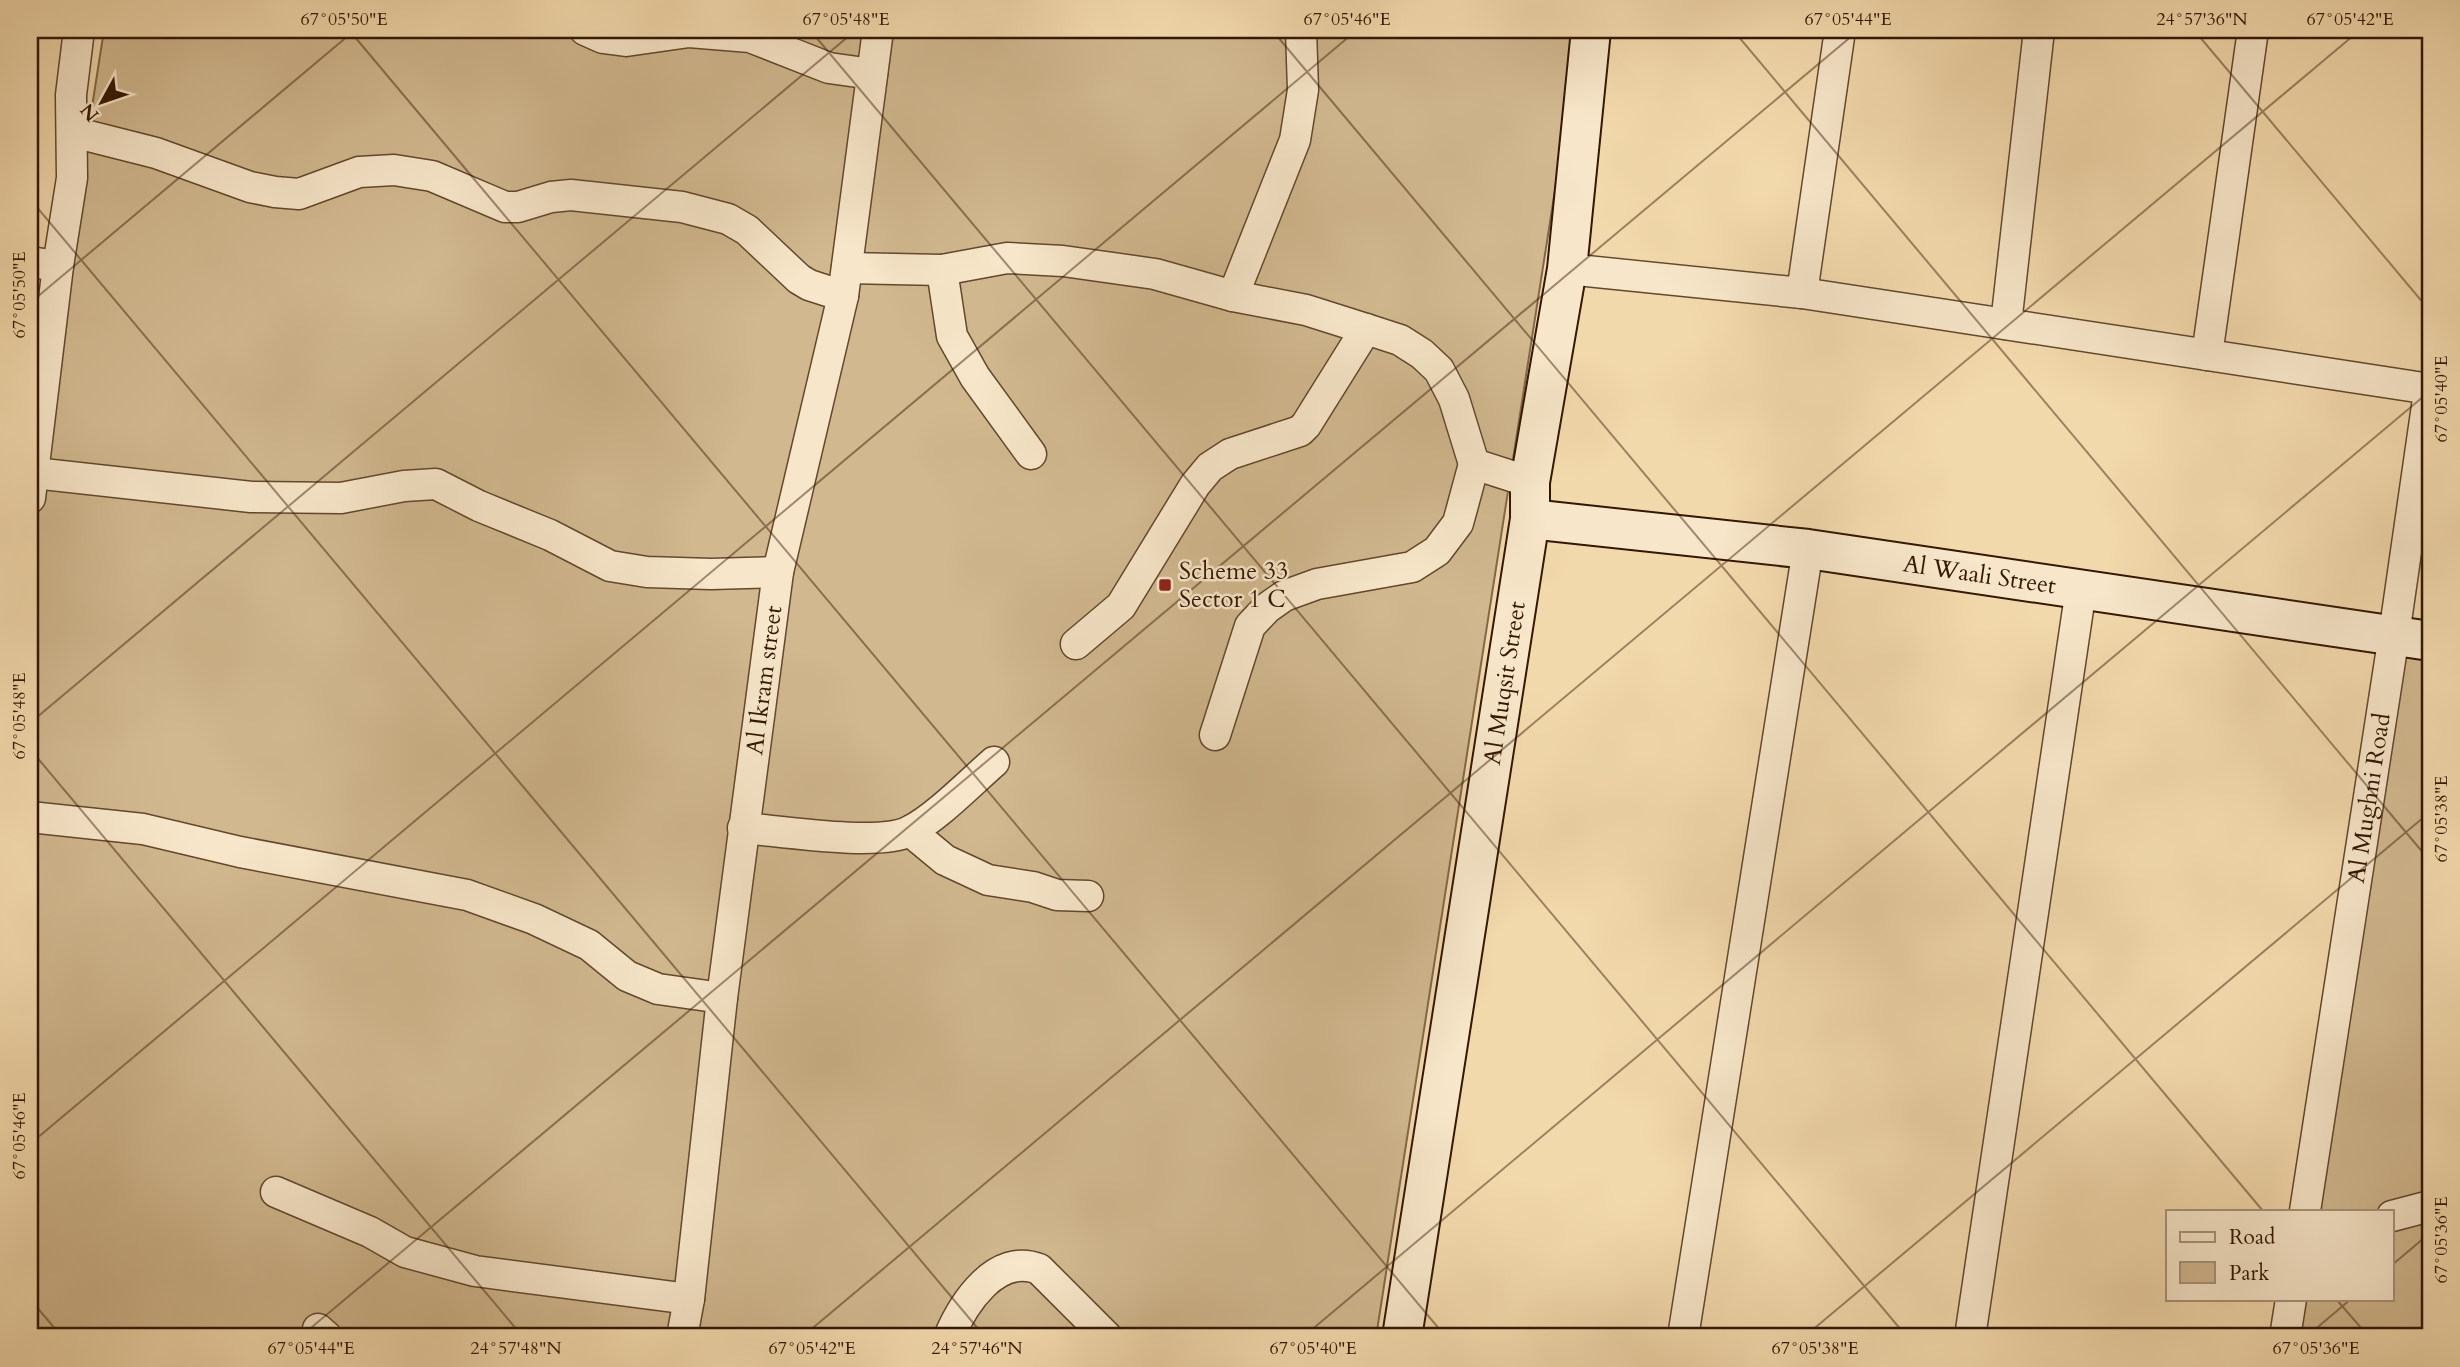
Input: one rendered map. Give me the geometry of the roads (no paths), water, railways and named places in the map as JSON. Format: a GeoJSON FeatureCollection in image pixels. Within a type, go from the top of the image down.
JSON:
{"type":"FeatureCollection","features":[{"type":"Feature","properties":{"kind":"street"},"geometry":{"type":"LineString","coordinates":[[79,30],[71,94],[72,178],[44,265],[32,485],[251,498],[341,498],[404,486],[436,484],[479,506],[550,535],[610,566],[626,570],[711,574],[778,572]]}},
{"type":"Feature","properties":{"kind":"street"},"geometry":{"type":"LineString","coordinates":[[584,30],[603,38],[626,41],[690,32],[750,37],[829,68],[872,74]]}},
{"type":"Feature","properties":{"kind":"street","name":"Al Ikram street"},"geometry":{"type":"LineString","coordinates":[[682,1337],[689,1299],[743,828],[778,572],[845,282],[878,30]]}},
{"type":"Feature","properties":{"kind":"street"},"geometry":{"type":"LineString","coordinates":[[1233,296],[1295,140],[1303,90],[1301,30]]}},
{"type":"Feature","properties":{"kind":"street","name":"Al Muqsit Street"},"geometry":{"type":"LineString","coordinates":[[1402,1337],[1567,269],[1591,30]]}},
{"type":"Feature","properties":{"kind":"street"},"geometry":{"type":"LineString","coordinates":[[1802,293],[1840,30]]}},
{"type":"Feature","properties":{"kind":"street"},"geometry":{"type":"LineString","coordinates":[[2006,324],[2039,30]]}},
{"type":"Feature","properties":{"kind":"street"},"geometry":{"type":"LineString","coordinates":[[2207,355],[2253,30]]}},
{"type":"Feature","properties":{"kind":"street"},"geometry":{"type":"LineString","coordinates":[[73,132],[156,153],[250,187],[275,192],[299,194],[359,172],[394,170],[432,176],[505,207],[518,207],[551,197],[572,195],[682,207],[728,219],[747,230],[799,279],[809,285],[942,270],[1007,258],[1063,261],[1155,274],[1233,296],[1306,310],[1400,341],[1422,354],[1439,369],[1454,399],[1474,464],[1458,523],[1437,551],[1412,567],[1317,584],[1284,596],[1267,608],[1250,626],[1215,735]]}},
{"type":"Feature","properties":{"kind":"street"},"geometry":{"type":"LineString","coordinates":[[1567,269],[1802,293],[2430,387]]}},
{"type":"Feature","properties":{"kind":"street"},"geometry":{"type":"LineString","coordinates":[[942,270],[952,336],[975,377],[1031,454]]}},
{"type":"Feature","properties":{"kind":"street"},"geometry":{"type":"LineString","coordinates":[[1076,644],[1121,606],[1195,485],[1210,467],[1230,454],[1300,431],[1366,329]]}},
{"type":"Feature","properties":{"kind":"street","name":"Al Mughni Road"},"geometry":{"type":"LineString","coordinates":[[2305,1210],[2412,638],[2430,387]]}},
{"type":"Feature","properties":{"kind":"street"},"geometry":{"type":"LineString","coordinates":[[1474,464],[1530,501]]}},
{"type":"Feature","properties":{"kind":"street","name":"Al Waali Street"},"geometry":{"type":"LineString","coordinates":[[1530,501],[1808,549],[2412,638]]}},
{"type":"Feature","properties":{"kind":"street"},"geometry":{"type":"LineString","coordinates":[[1683,1337],[1808,549]]}},
{"type":"Feature","properties":{"kind":"street"},"geometry":{"type":"LineString","coordinates":[[1970,1337],[2081,589]]}},
{"type":"Feature","properties":{"kind":"street"},"geometry":{"type":"LineString","coordinates":[[743,828],[871,839],[894,837],[910,831],[994,762]]}},
{"type":"Feature","properties":{"kind":"street"},"geometry":{"type":"LineString","coordinates":[[30,817],[144,829],[240,852],[467,895],[534,919],[589,945],[627,976],[658,989],[722,998]]}},
{"type":"Feature","properties":{"kind":"street"},"geometry":{"type":"LineString","coordinates":[[910,831],[945,860],[988,880],[1033,887],[1057,895],[1088,897]]}},
{"type":"Feature","properties":{"kind":"street"},"geometry":{"type":"LineString","coordinates":[[276,1192],[370,1232],[405,1252],[475,1271],[689,1299]]}},
{"type":"Feature","properties":{"kind":"street"},"geometry":{"type":"LineString","coordinates":[[2394,1215],[2430,1206]]}},
{"type":"Feature","properties":{"kind":"street"},"geometry":{"type":"LineString","coordinates":[[949,1337],[961,1311],[986,1281],[1010,1266],[1028,1264],[1039,1269],[1107,1337]]}},
{"type":"Feature","properties":{"kind":"street"},"geometry":{"type":"LineString","coordinates":[[2285,1337],[2291,1300]]}},
{"type":"Feature","properties":{"kind":"place","name":"Scheme 33 Sector 1 C"},"geometry":{"type":"Point","coordinates":[1165,585]}}]}
